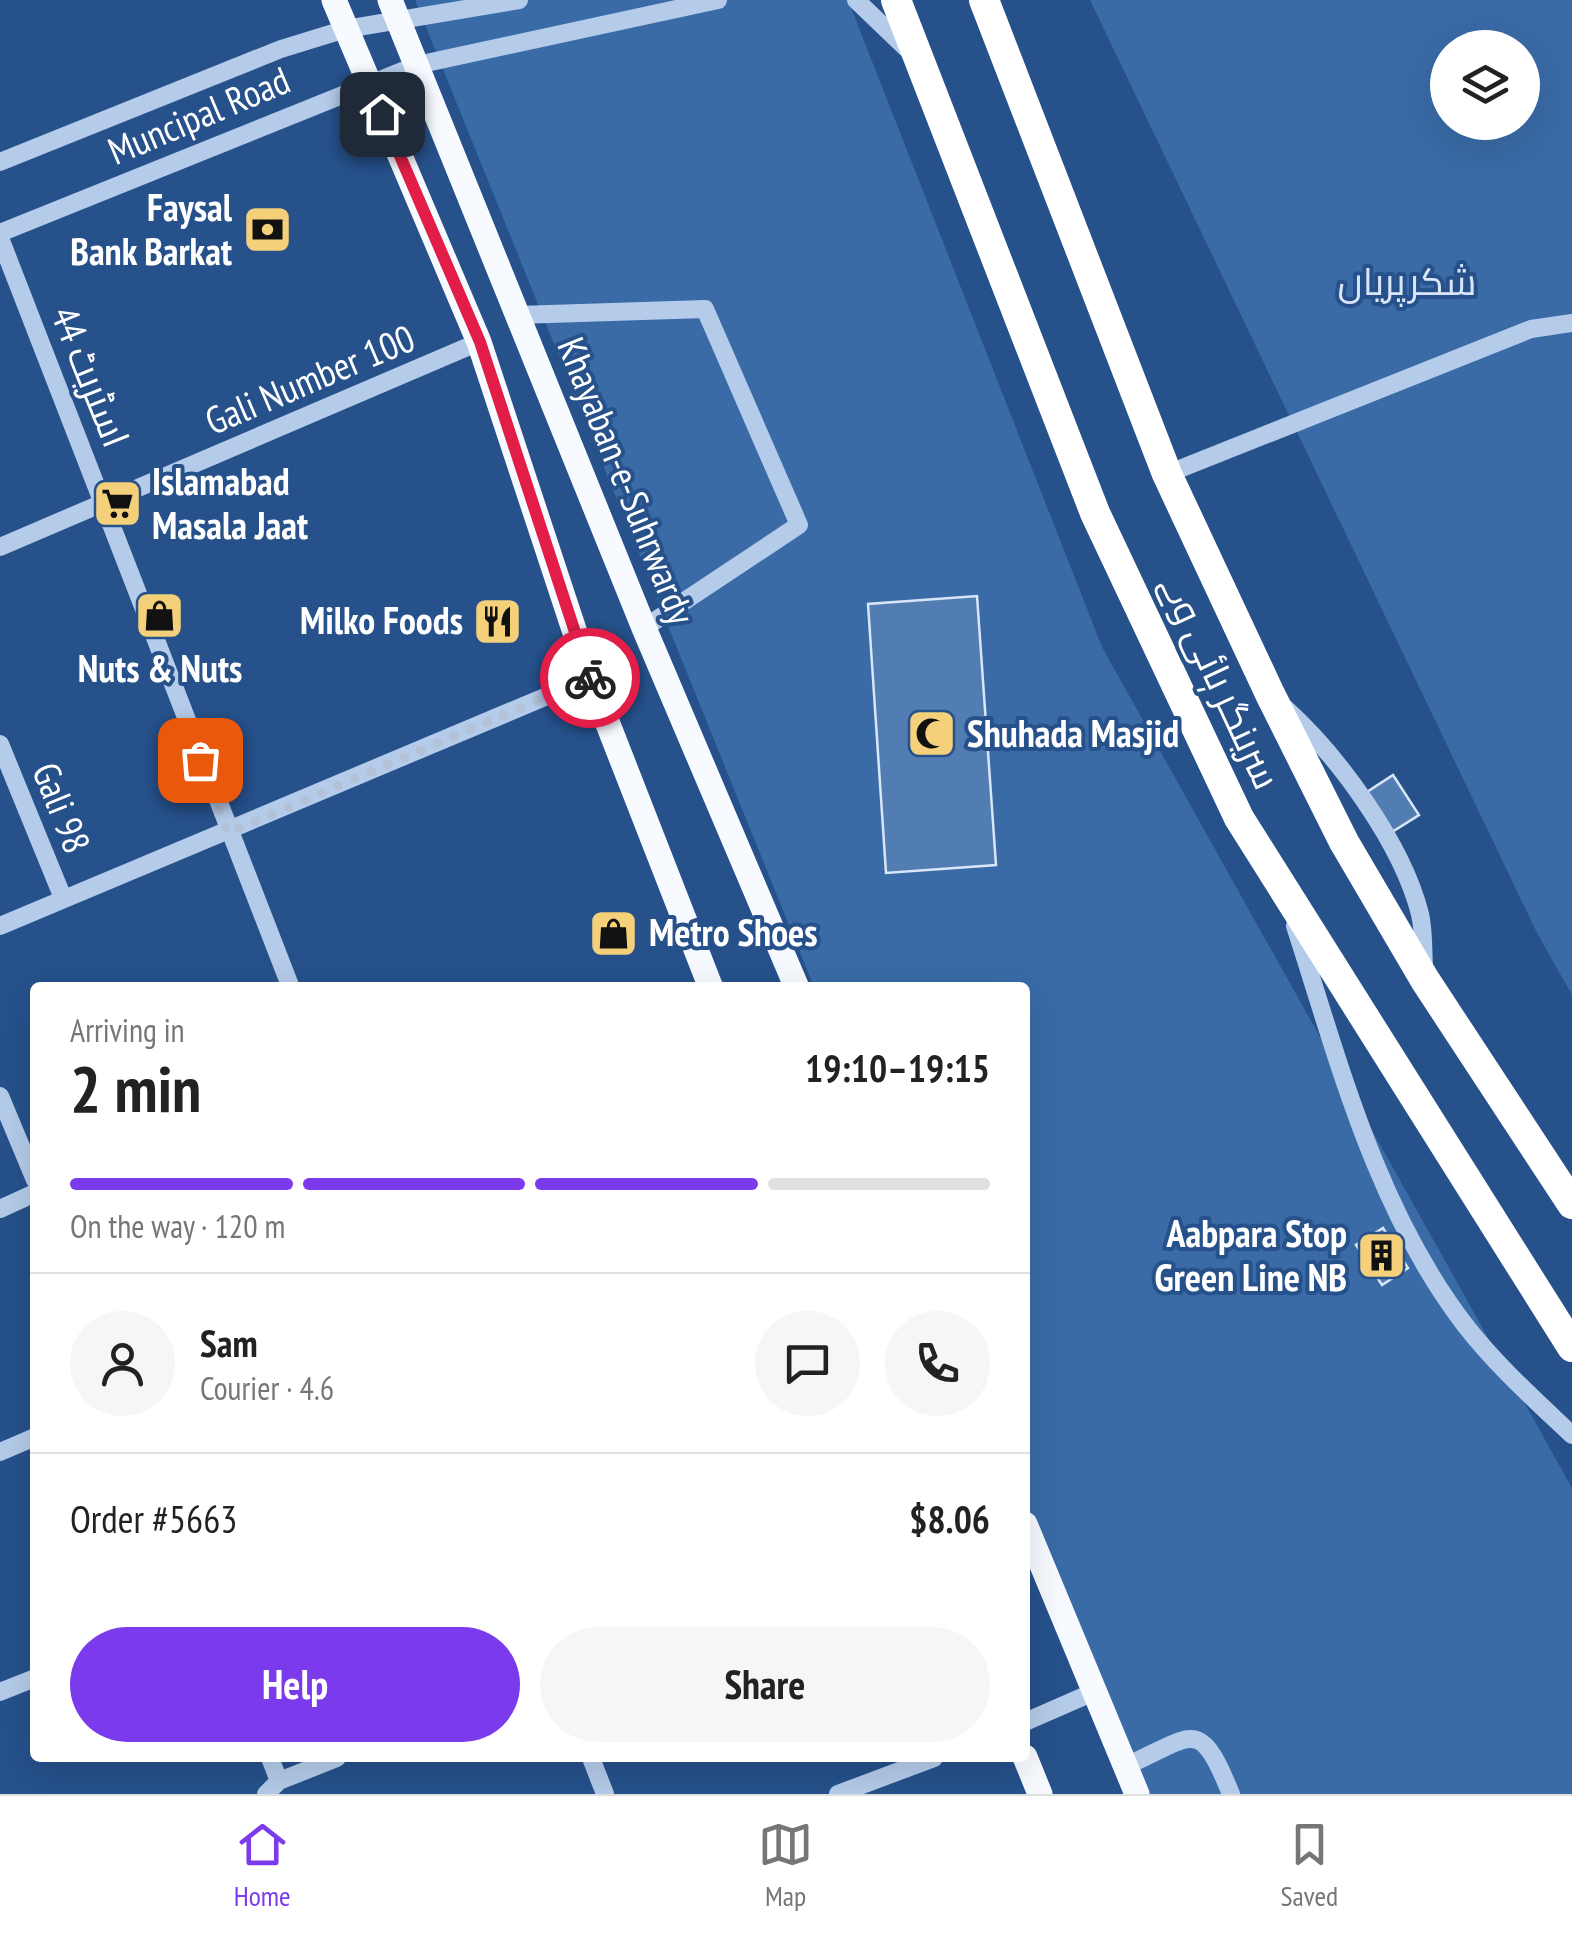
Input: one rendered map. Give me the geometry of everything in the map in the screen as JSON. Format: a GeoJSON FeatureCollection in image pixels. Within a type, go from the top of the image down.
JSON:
{"type":"FeatureCollection","features":[{"type":"Feature","properties":{"kind":"highway","name":"سرینگر ہائی وے"},"geometry":{"type":"LineString","coordinates":[[896,0],[1096,513],[1240,818],[1572,1348]]}},
{"type":"Feature","properties":{"kind":"highway","name":"سرینگر ہائی وے"},"geometry":{"type":"LineString","coordinates":[[984,0],[1167,474],[1270,694],[1344,842],[1424,980],[1572,1204]]}},
{"type":"Feature","properties":{"kind":"main road"},"geometry":{"type":"LineString","coordinates":[[334,0],[480,342],[590,678],[707,982]]}},
{"type":"Feature","properties":{"kind":"main road","name":"Khayaban-e-Suhrwardy"},"geometry":{"type":"LineString","coordinates":[[394,10],[644,628],[794,982]]}},
{"type":"Feature","properties":{"kind":"main road"},"geometry":{"type":"LineString","coordinates":[[1030,1536],[1137,1794]]}},
{"type":"Feature","properties":{"kind":"main road"},"geometry":{"type":"LineString","coordinates":[[1027,1762],[1040,1794]]}},
{"type":"Feature","properties":{"kind":"street","name":"Muncipal Road"},"geometry":{"type":"LineString","coordinates":[[0,162],[281,49],[394,10],[518,0]]}},
{"type":"Feature","properties":{"kind":"street","name":"Muncipal Road"},"geometry":{"type":"LineString","coordinates":[[0,236],[369,81],[416,65],[718,0]]}},
{"type":"Feature","properties":{"kind":"street"},"geometry":{"type":"LineString","coordinates":[[856,0],[885,24],[926,72]]}},
{"type":"Feature","properties":{"kind":"street","name":"اسٹریٹ 44"},"geometry":{"type":"LineString","coordinates":[[0,236],[289,982]]}},
{"type":"Feature","properties":{"kind":"street"},"geometry":{"type":"LineString","coordinates":[[518,315],[705,309],[799,526],[644,628]]}},
{"type":"Feature","properties":{"kind":"street"},"geometry":{"type":"LineString","coordinates":[[1167,474],[1531,329],[1572,322]]}},
{"type":"Feature","properties":{"kind":"street","name":"Gali Number 100"},"geometry":{"type":"LineString","coordinates":[[0,546],[480,342]]}},
{"type":"Feature","properties":{"kind":"street"},"geometry":{"type":"LineString","coordinates":[[0,926],[590,678]]}},
{"type":"Feature","properties":{"kind":"street","name":"Gali 98"},"geometry":{"type":"LineString","coordinates":[[0,744],[62,898]]}},
{"type":"Feature","properties":{"kind":"street"},"geometry":{"type":"LineString","coordinates":[[1284,892],[1364,1135],[1418,1253],[1465,1325],[1572,1434]]}},
{"type":"Feature","properties":{"kind":"street"},"geometry":{"type":"LineString","coordinates":[[0,1096],[28,1143]]}},
{"type":"Feature","properties":{"kind":"street"},"geometry":{"type":"LineString","coordinates":[[0,1209],[30,1195]]}},
{"type":"Feature","properties":{"kind":"street"},"geometry":{"type":"LineString","coordinates":[[0,1452],[30,1438]]}},
{"type":"Feature","properties":{"kind":"street"},"geometry":{"type":"LineString","coordinates":[[0,1692],[30,1680]]}},
{"type":"Feature","properties":{"kind":"street"},"geometry":{"type":"LineString","coordinates":[[1030,1720],[1096,1691]]}},
{"type":"Feature","properties":{"kind":"street"},"geometry":{"type":"LineString","coordinates":[[1126,1766],[1189,1738],[1203,1741],[1213,1750],[1231,1794]]}},
{"type":"Feature","properties":{"kind":"street"},"geometry":{"type":"LineString","coordinates":[[270,1762],[273,1787],[327,1762]]}},
{"type":"Feature","properties":{"kind":"street"},"geometry":{"type":"LineString","coordinates":[[593,1762],[606,1794]]}},
{"type":"Feature","properties":{"kind":"street"},"geometry":{"type":"LineString","coordinates":[[838,1794],[923,1762]]}},
{"type":"Feature","properties":{"kind":"green space"},"geometry":{"type":"Polygon","coordinates":[[[415,0],[848,0],[1102,647],[1572,1488],[1572,1794],[1143,1794],[1030,1517],[1030,982],[812,982],[415,0]]]}},
{"type":"Feature","properties":{"kind":"green space","name":"شکرپریاں"},"geometry":{"type":"Polygon","coordinates":[[[1090,0],[1572,0],[1572,995],[1537,933],[1090,0]]]}},
{"type":"Feature","properties":{"kind":"building","name":"Shuhada Masjid"},"geometry":{"type":"Polygon","coordinates":[[[977,596],[996,865],[886,873],[868,604],[977,596]]]}},
{"type":"Feature","properties":{"kind":"building"},"geometry":{"type":"Polygon","coordinates":[[[1393,775],[1419,815],[1392,832],[1367,792],[1393,775]]]}},
{"type":"Feature","properties":{"kind":"building","name":"Aabpara Stop Green Line NB"},"geometry":{"type":"Polygon","coordinates":[[[1383,1228],[1408,1268],[1382,1285],[1356,1245],[1383,1228]]]}},
{"type":"Feature","properties":{"kind":"way so far"},"geometry":{"type":"LineString","coordinates":[[200,760],[228,833],[590,678]]}},
{"type":"Feature","properties":{"kind":"place","name":"Faysal Bank Barkat"},"geometry":{"type":"Point","coordinates":[267,230]}},
{"type":"Feature","properties":{"kind":"place","name":"Islamabad Masala Jaat"},"geometry":{"type":"Point","coordinates":[117,504]}},
{"type":"Feature","properties":{"kind":"place","name":"Nuts & Nuts"},"geometry":{"type":"Point","coordinates":[160,615]}},
{"type":"Feature","properties":{"kind":"place","name":"Milko Foods"},"geometry":{"type":"Point","coordinates":[498,621]}},
{"type":"Feature","properties":{"kind":"place","name":"Shuhada Masjid"},"geometry":{"type":"Point","coordinates":[932,734]}},
{"type":"Feature","properties":{"kind":"place","name":"Metro Shoes"},"geometry":{"type":"Point","coordinates":[614,933]}},
{"type":"Feature","properties":{"kind":"place","name":"Aabpara Stop Green Line NB"},"geometry":{"type":"Point","coordinates":[1382,1256]}},
{"type":"Feature","properties":{"kind":"route"},"geometry":{"type":"LineString","coordinates":[[382,114],[480,342],[590,678]]}}]}
